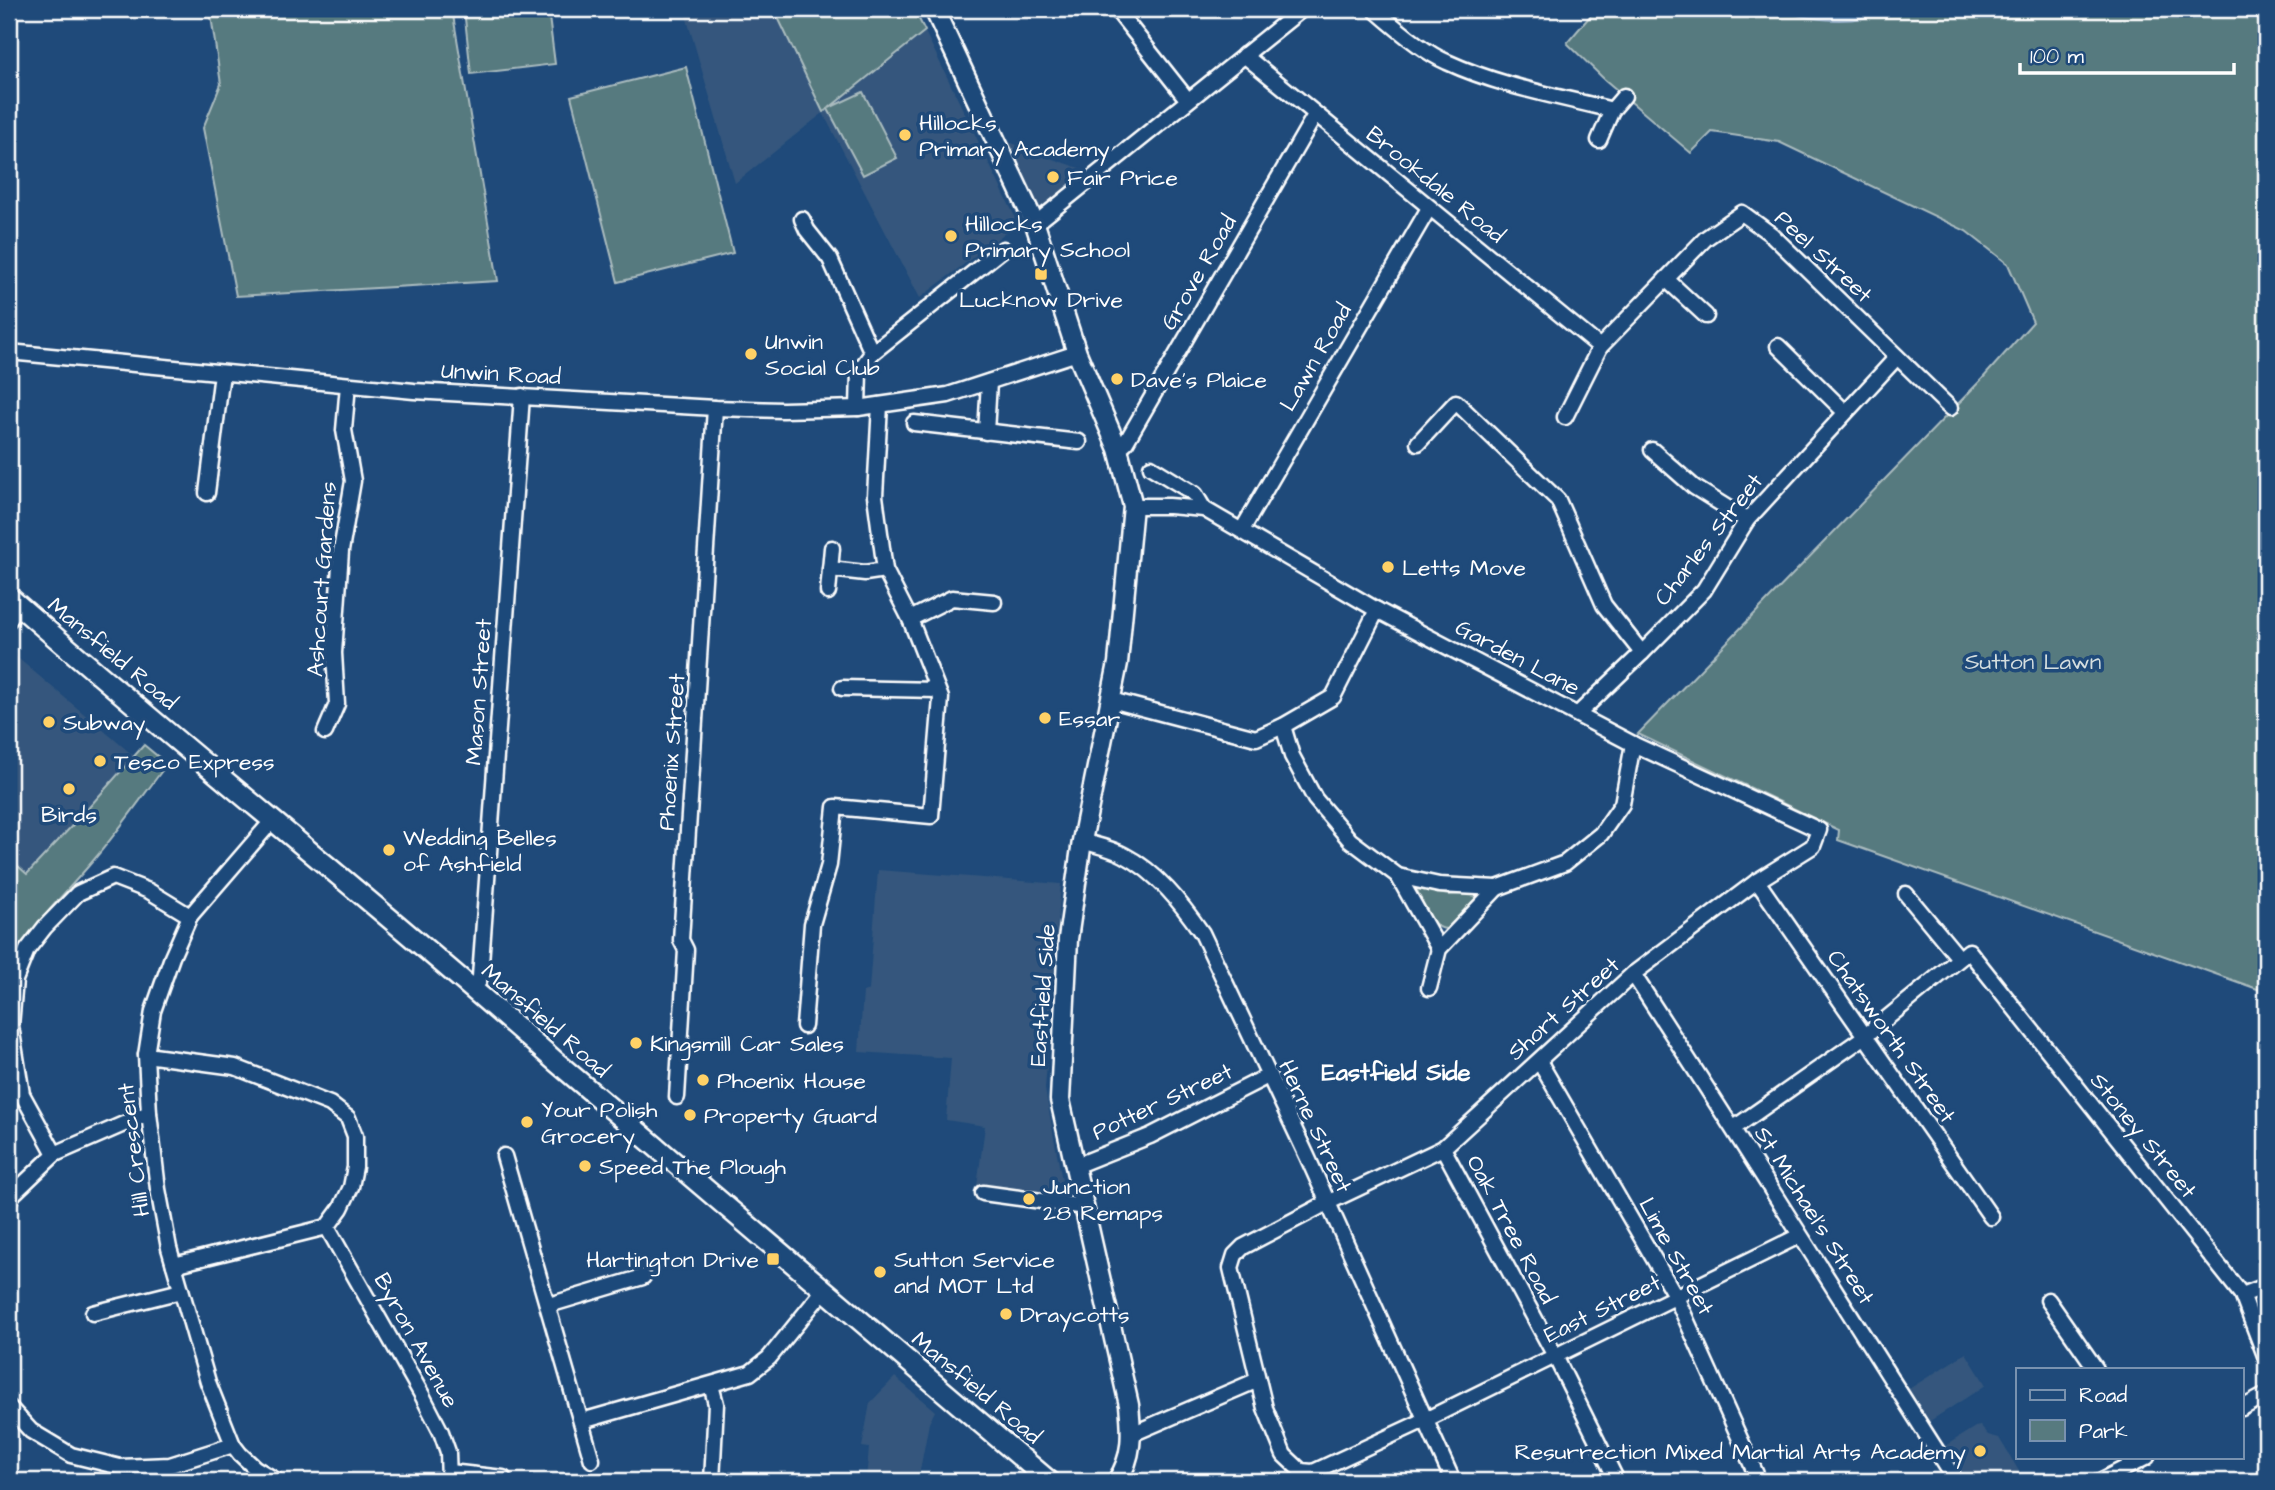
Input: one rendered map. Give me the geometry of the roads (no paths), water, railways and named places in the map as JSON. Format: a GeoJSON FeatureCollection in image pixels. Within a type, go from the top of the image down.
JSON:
{"type":"FeatureCollection","features":[{"type":"Feature","properties":{"kind":"main road","name":"Mansfield Road"},"geometry":{"type":"LineString","coordinates":[[12,608],[475,990],[1049,1481]]}},
{"type":"Feature","properties":{"kind":"street"},"geometry":{"type":"LineString","coordinates":[[934,9],[1035,224],[1076,354],[1118,449],[1133,506]]}},
{"type":"Feature","properties":{"kind":"street"},"geometry":{"type":"LineString","coordinates":[[1116,9],[1187,99]]}},
{"type":"Feature","properties":{"kind":"street"},"geometry":{"type":"LineString","coordinates":[[1035,224],[1302,9]]}},
{"type":"Feature","properties":{"kind":"street"},"geometry":{"type":"LineString","coordinates":[[1374,9],[1445,62],[1485,76],[1612,110]]}},
{"type":"Feature","properties":{"kind":"street","name":"Brookdale Road"},"geometry":{"type":"LineString","coordinates":[[1244,55],[1315,116],[1600,347]]}},
{"type":"Feature","properties":{"kind":"street"},"geometry":{"type":"LineString","coordinates":[[1599,140],[1612,110],[1624,96]]}},
{"type":"Feature","properties":{"kind":"street","name":"Grove Road"},"geometry":{"type":"LineString","coordinates":[[1118,449],[1126,442],[1315,116]]}},
{"type":"Feature","properties":{"kind":"street","name":"Lawn Road"},"geometry":{"type":"LineString","coordinates":[[1242,530],[1429,208]]}},
{"type":"Feature","properties":{"kind":"street","name":"Peel Street"},"geometry":{"type":"LineString","coordinates":[[1565,417],[1600,347],[1706,238],[1742,213],[1773,235],[1950,408]]}},
{"type":"Feature","properties":{"kind":"street"},"geometry":{"type":"LineString","coordinates":[[802,219],[807,230],[830,259],[872,353]]}},
{"type":"Feature","properties":{"kind":"street"},"geometry":{"type":"LineString","coordinates":[[858,408],[859,371],[872,353],[1003,249]]}},
{"type":"Feature","properties":{"kind":"street"},"geometry":{"type":"LineString","coordinates":[[1666,279],[1706,316]]}},
{"type":"Feature","properties":{"kind":"street"},"geometry":{"type":"LineString","coordinates":[[1778,346],[1845,412]]}},
{"type":"Feature","properties":{"kind":"street","name":"Unwin Road"},"geometry":{"type":"LineString","coordinates":[[9,352],[348,386],[783,410],[858,408],[948,395],[1076,354]]}},
{"type":"Feature","properties":{"kind":"street","name":"Charles Street"},"geometry":{"type":"LineString","coordinates":[[1578,714],[1703,590],[1747,520],[1897,357]]}},
{"type":"Feature","properties":{"kind":"street"},"geometry":{"type":"LineString","coordinates":[[207,493],[222,373]]}},
{"type":"Feature","properties":{"kind":"street"},"geometry":{"type":"LineString","coordinates":[[986,432],[989,382]]}},
{"type":"Feature","properties":{"kind":"street","name":"Ashcourt Gardens"},"geometry":{"type":"LineString","coordinates":[[325,732],[337,705],[335,628],[341,551],[353,481],[344,429],[348,386]]}},
{"type":"Feature","properties":{"kind":"street","name":"Mason Street"},"geometry":{"type":"LineString","coordinates":[[475,990],[480,977],[522,396]]}},
{"type":"Feature","properties":{"kind":"street"},"geometry":{"type":"LineString","coordinates":[[1418,443],[1456,402],[1558,500],[1604,605],[1642,653]]}},
{"type":"Feature","properties":{"kind":"street"},"geometry":{"type":"LineString","coordinates":[[804,1026],[812,924],[829,865],[835,807],[931,816],[941,698],[910,619],[886,570],[875,496],[880,405]]}},
{"type":"Feature","properties":{"kind":"street","name":"Phoenix Street"},"geometry":{"type":"LineString","coordinates":[[677,1097],[686,950],[681,940],[715,408]]}},
{"type":"Feature","properties":{"kind":"street"},"geometry":{"type":"LineString","coordinates":[[914,423],[1079,442]]}},
{"type":"Feature","properties":{"kind":"street"},"geometry":{"type":"LineString","coordinates":[[1652,450],[1694,487],[1747,520]]}},
{"type":"Feature","properties":{"kind":"street","name":"Garden Lane"},"geometry":{"type":"LineString","coordinates":[[1151,467],[1195,494],[1204,509]]}},
{"type":"Feature","properties":{"kind":"street","name":"Garden Lane"},"geometry":{"type":"LineString","coordinates":[[1133,506],[1204,509],[1377,610],[1633,744],[1819,830]]}},
{"type":"Feature","properties":{"kind":"street","name":"Eastfield Side"},"geometry":{"type":"LineString","coordinates":[[1117,1481],[1128,1465],[1132,1434],[1129,1405],[1060,1100],[1068,940],[1082,841],[1118,663],[1133,506]]}},
{"type":"Feature","properties":{"kind":"street"},"geometry":{"type":"LineString","coordinates":[[828,592],[832,548]]}},
{"type":"Feature","properties":{"kind":"street"},"geometry":{"type":"LineString","coordinates":[[830,569],[864,573],[886,570]]}},
{"type":"Feature","properties":{"kind":"street"},"geometry":{"type":"LineString","coordinates":[[910,619],[952,598],[994,602]]}},
{"type":"Feature","properties":{"kind":"street"},"geometry":{"type":"LineString","coordinates":[[1111,700],[1256,738],[1333,697],[1377,610]]}},
{"type":"Feature","properties":{"kind":"street"},"geometry":{"type":"LineString","coordinates":[[842,688],[937,690]]}},
{"type":"Feature","properties":{"kind":"street"},"geometry":{"type":"LineString","coordinates":[[1283,726],[1292,757],[1315,799],[1350,840],[1398,876],[1439,949]]}},
{"type":"Feature","properties":{"kind":"street"},"geometry":{"type":"LineString","coordinates":[[1398,876],[1438,885],[1497,888],[1565,863],[1601,834],[1622,804],[1633,744]]}},
{"type":"Feature","properties":{"kind":"street","name":"Hill Crescent"},"geometry":{"type":"LineString","coordinates":[[272,821],[190,916],[153,1011],[146,1055],[149,1113],[158,1189],[174,1265],[208,1382],[233,1444],[255,1468],[276,1481]]}},
{"type":"Feature","properties":{"kind":"street","name":"Short Street"},"geometry":{"type":"LineString","coordinates":[[1258,1381],[1231,1268],[1235,1255],[1243,1247],[1327,1203],[1443,1148],[1633,974],[1757,881],[1813,846],[1819,830]]}},
{"type":"Feature","properties":{"kind":"street","name":"Herne Street"},"geometry":{"type":"LineString","coordinates":[[1082,841],[1124,855],[1157,879],[1179,899],[1202,933],[1307,1156],[1453,1481]]}},
{"type":"Feature","properties":{"kind":"street"},"geometry":{"type":"LineString","coordinates":[[55,1154],[15,1090],[11,1026],[13,990],[27,950],[45,927],[78,894],[113,877],[149,891],[190,916]]}},
{"type":"Feature","properties":{"kind":"street","name":"Chatsworth Street"},"geometry":{"type":"LineString","coordinates":[[1757,881],[1990,1217]]}},
{"type":"Feature","properties":{"kind":"street"},"geometry":{"type":"LineString","coordinates":[[1429,988],[1439,949],[1497,888]]}},
{"type":"Feature","properties":{"kind":"street","name":"Stoney Street"},"geometry":{"type":"LineString","coordinates":[[1906,894],[1964,954],[2242,1294],[2266,1358]]}},
{"type":"Feature","properties":{"kind":"street"},"geometry":{"type":"LineString","coordinates":[[1734,1128],[1864,1037],[1964,954]]}},
{"type":"Feature","properties":{"kind":"street","name":"St Michael's Street"},"geometry":{"type":"LineString","coordinates":[[1633,974],[1734,1128],[1799,1236],[1956,1481]]}},
{"type":"Feature","properties":{"kind":"street"},"geometry":{"type":"LineString","coordinates":[[146,1055],[235,1067],[330,1104],[348,1118],[355,1136],[355,1167],[351,1187],[341,1208],[327,1227],[174,1265]]}},
{"type":"Feature","properties":{"kind":"street","name":"Lime Street"},"geometry":{"type":"LineString","coordinates":[[1539,1061],[1676,1297],[1759,1481]]}},
{"type":"Feature","properties":{"kind":"street","name":"Potter Street"},"geometry":{"type":"LineString","coordinates":[[1075,1166],[1150,1136],[1268,1076]]}},
{"type":"Feature","properties":{"kind":"street"},"geometry":{"type":"LineString","coordinates":[[9,1201],[55,1154],[149,1113]]}},
{"type":"Feature","properties":{"kind":"street","name":"Oak Tree Road"},"geometry":{"type":"LineString","coordinates":[[1443,1148],[1555,1356],[1617,1481]]}},
{"type":"Feature","properties":{"kind":"street"},"geometry":{"type":"LineString","coordinates":[[504,1156],[592,1460]]}},
{"type":"Feature","properties":{"kind":"street"},"geometry":{"type":"LineString","coordinates":[[983,1193],[1085,1207]]}},
{"type":"Feature","properties":{"kind":"street","name":"Byron Avenue"},"geometry":{"type":"LineString","coordinates":[[327,1227],[422,1395],[448,1452],[449,1477]]}},
{"type":"Feature","properties":{"kind":"street","name":"East Street"},"geometry":{"type":"LineString","coordinates":[[1258,1381],[1265,1408],[1284,1455],[1301,1471],[1313,1472],[1425,1420],[1799,1236]]}},
{"type":"Feature","properties":{"kind":"street"},"geometry":{"type":"LineString","coordinates":[[549,1305],[643,1277]]}},
{"type":"Feature","properties":{"kind":"street"},"geometry":{"type":"LineString","coordinates":[[2242,1294],[2266,1286]]}},
{"type":"Feature","properties":{"kind":"street"},"geometry":{"type":"LineString","coordinates":[[582,1421],[750,1373],[769,1359],[824,1290]]}},
{"type":"Feature","properties":{"kind":"street"},"geometry":{"type":"LineString","coordinates":[[93,1313],[181,1291]]}},
{"type":"Feature","properties":{"kind":"street"},"geometry":{"type":"LineString","coordinates":[[2048,1300],[2095,1368]]}},
{"type":"Feature","properties":{"kind":"street"},"geometry":{"type":"LineString","coordinates":[[1132,1434],[1258,1381]]}},
{"type":"Feature","properties":{"kind":"street"},"geometry":{"type":"LineString","coordinates":[[711,1385],[716,1404],[712,1481]]}},
{"type":"Feature","properties":{"kind":"street"},"geometry":{"type":"LineString","coordinates":[[2244,1407],[2266,1395]]}},
{"type":"Feature","properties":{"kind":"street"},"geometry":{"type":"LineString","coordinates":[[9,1407],[31,1431],[71,1455],[120,1467],[170,1465],[233,1444]]}},
{"type":"Feature","properties":{"kind":"street"},"geometry":{"type":"LineString","coordinates":[[2100,1481],[2128,1475],[2146,1458]]}},
{"type":"Feature","properties":{"kind":"street"},"geometry":{"type":"LineString","coordinates":[[170,1465],[172,1481]]}},
{"type":"Feature","properties":{"kind":"street"},"geometry":{"type":"LineString","coordinates":[[449,1477],[503,1478],[504,1481]]}},
{"type":"Feature","properties":{"kind":"place","name":"Hillocks Primary Academy"},"geometry":{"type":"Point","coordinates":[905,135]}},
{"type":"Feature","properties":{"kind":"place","name":"Fair Price"},"geometry":{"type":"Point","coordinates":[1053,177]}},
{"type":"Feature","properties":{"kind":"place","name":"Hillocks Primary School"},"geometry":{"type":"Point","coordinates":[951,236]}},
{"type":"Feature","properties":{"kind":"place","name":"Lucknow Drive"},"geometry":{"type":"Point","coordinates":[1041,274]}},
{"type":"Feature","properties":{"kind":"place","name":"Unwin Social Club"},"geometry":{"type":"Point","coordinates":[751,354]}},
{"type":"Feature","properties":{"kind":"place","name":"Dave's Plaice"},"geometry":{"type":"Point","coordinates":[1117,379]}},
{"type":"Feature","properties":{"kind":"place","name":"Letts Move"},"geometry":{"type":"Point","coordinates":[1388,567]}},
{"type":"Feature","properties":{"kind":"place","name":"Essar"},"geometry":{"type":"Point","coordinates":[1045,718]}},
{"type":"Feature","properties":{"kind":"place","name":"Subway"},"geometry":{"type":"Point","coordinates":[49,722]}},
{"type":"Feature","properties":{"kind":"place","name":"Tesco Express"},"geometry":{"type":"Point","coordinates":[100,761]}},
{"type":"Feature","properties":{"kind":"place","name":"Birds"},"geometry":{"type":"Point","coordinates":[69,789]}},
{"type":"Feature","properties":{"kind":"place","name":"Wedding Belles of Ashfield"},"geometry":{"type":"Point","coordinates":[389,850]}},
{"type":"Feature","properties":{"kind":"place","name":"Kingsmill Car Sales"},"geometry":{"type":"Point","coordinates":[636,1043]}},
{"type":"Feature","properties":{"kind":"place","name":"Phoenix House"},"geometry":{"type":"Point","coordinates":[703,1080]}},
{"type":"Feature","properties":{"kind":"place","name":"Property Guard"},"geometry":{"type":"Point","coordinates":[690,1115]}},
{"type":"Feature","properties":{"kind":"place","name":"Your Polish Grocery"},"geometry":{"type":"Point","coordinates":[527,1122]}},
{"type":"Feature","properties":{"kind":"place","name":"Speed The Plough"},"geometry":{"type":"Point","coordinates":[585,1166]}},
{"type":"Feature","properties":{"kind":"place","name":"Junction 28 Remaps"},"geometry":{"type":"Point","coordinates":[1029,1199]}},
{"type":"Feature","properties":{"kind":"place","name":"Hartington Drive"},"geometry":{"type":"Point","coordinates":[773,1259]}},
{"type":"Feature","properties":{"kind":"place","name":"Sutton Service and MOT Ltd"},"geometry":{"type":"Point","coordinates":[880,1272]}},
{"type":"Feature","properties":{"kind":"place","name":"Draycotts"},"geometry":{"type":"Point","coordinates":[1006,1314]}},
{"type":"Feature","properties":{"kind":"place","name":"Resurrection Mixed Martial Arts Academy"},"geometry":{"type":"Point","coordinates":[1980,1451]}},
{"type":"Feature","properties":{"kind":"district","name":"Eastfield Side"},"geometry":{"type":"Point","coordinates":[1396,1072]}},
{"type":"Feature","properties":{"kind":"park label","name":"Sutton Lawn"},"geometry":{"type":"Point","coordinates":[2033,661]}}]}
